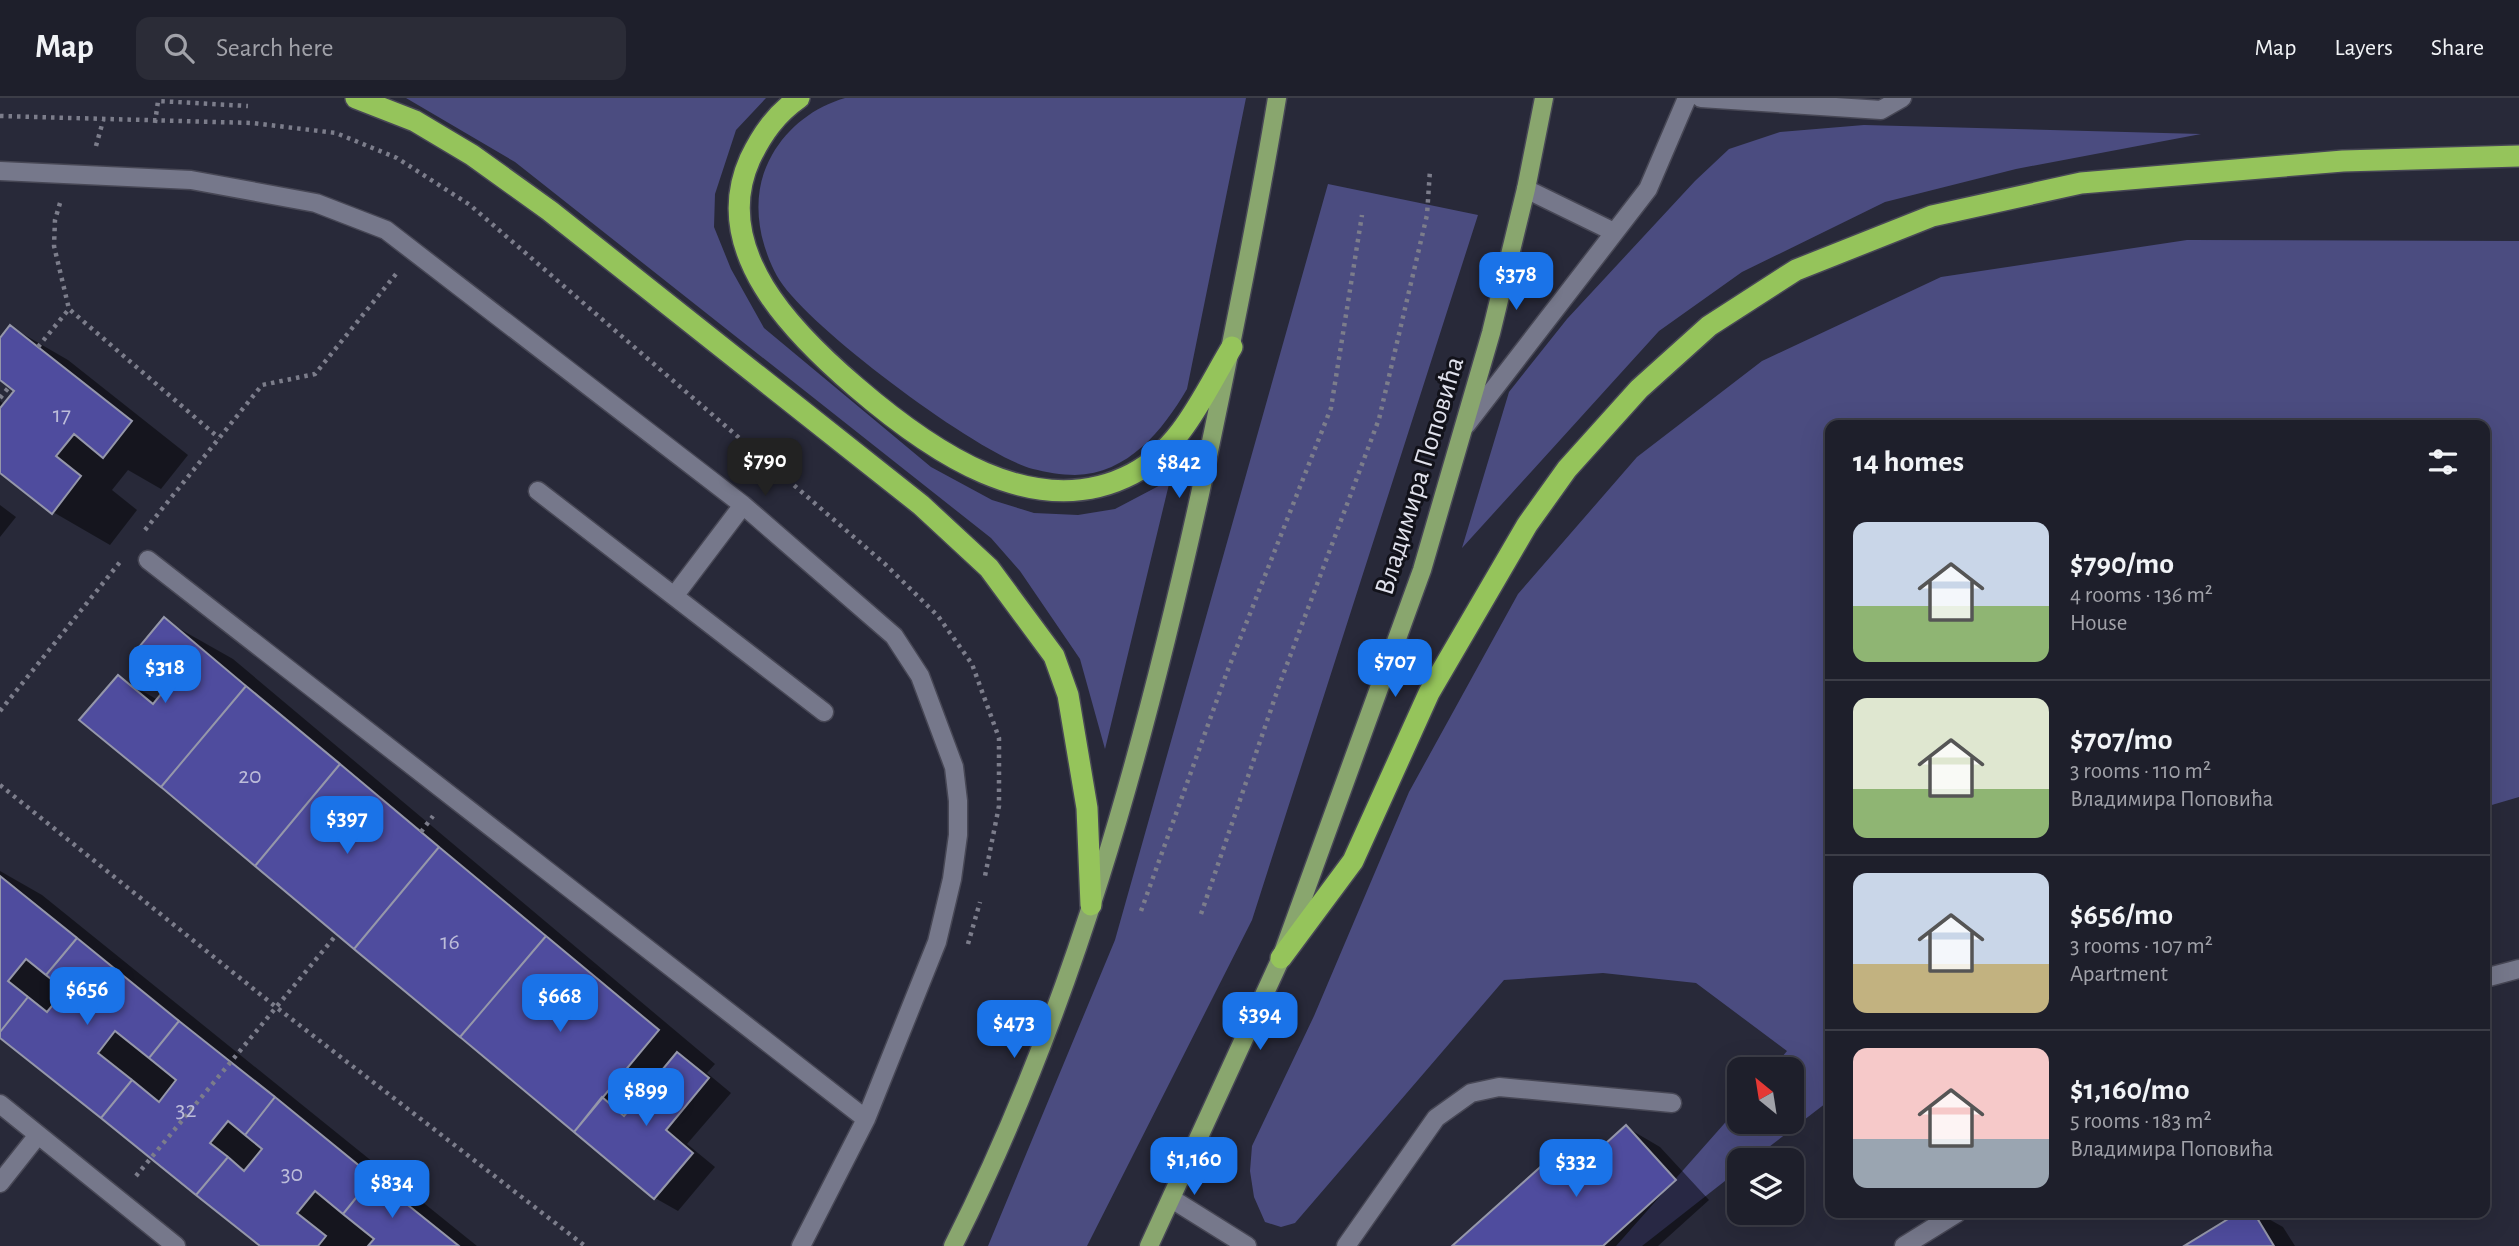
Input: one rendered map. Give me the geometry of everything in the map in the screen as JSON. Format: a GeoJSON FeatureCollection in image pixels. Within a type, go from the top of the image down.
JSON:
{"type":"FeatureCollection","features":[{"type":"Feature","properties":{"kind":"highway"},"geometry":{"type":"LineString","coordinates":[[356,98],[426,128],[472,155],[550,211],[921,505],[989,568],[1034,625],[1054,656],[1068,695],[1087,808],[1091,905]]}},
{"type":"Feature","properties":{"kind":"highway"},"geometry":{"type":"LineString","coordinates":[[799,98],[762,135],[746,170],[738,214],[748,256],[778,308],[820,356],[890,416],[947,455],[986,474],[1024,486],[1064,492],[1118,481],[1156,458],[1173,443],[1232,347]]}},
{"type":"Feature","properties":{"kind":"highway"},"geometry":{"type":"LineString","coordinates":[[1281,958],[1353,861],[1429,693],[1492,581],[1567,469],[1639,389],[1709,326],[1796,270],[1932,216],[2081,183],[2343,160],[2519,156]]}},
{"type":"Feature","properties":{"kind":"main road"},"geometry":{"type":"LineString","coordinates":[[953,1246],[1007,1131],[1091,905],[1125,803],[1165,651],[1232,347],[1277,98]]}},
{"type":"Feature","properties":{"kind":"main road","name":"Владимира Поповића"},"geometry":{"type":"LineString","coordinates":[[1149,1246],[1281,958],[1422,570],[1466,425],[1526,189],[1544,98]]}},
{"type":"Feature","properties":{"kind":"street"},"geometry":{"type":"LineString","coordinates":[[1466,425],[1648,189],[1687,98]]}},
{"type":"Feature","properties":{"kind":"street"},"geometry":{"type":"LineString","coordinates":[[1701,98],[1881,110],[1902,98]]}},
{"type":"Feature","properties":{"kind":"street"},"geometry":{"type":"LineString","coordinates":[[0,171],[191,180],[282,195],[355,217],[386,230],[416,249],[743,505],[894,636],[920,676],[954,767],[958,835],[937,942],[866,1119],[801,1246]]}},
{"type":"Feature","properties":{"kind":"street"},"geometry":{"type":"LineString","coordinates":[[1526,189],[1614,232]]}},
{"type":"Feature","properties":{"kind":"street"},"geometry":{"type":"LineString","coordinates":[[538,491],[824,712]]}},
{"type":"Feature","properties":{"kind":"street"},"geometry":{"type":"LineString","coordinates":[[675,595],[743,505]]}},
{"type":"Feature","properties":{"kind":"street"},"geometry":{"type":"LineString","coordinates":[[148,560],[866,1119]]}},
{"type":"Feature","properties":{"kind":"street"},"geometry":{"type":"LineString","coordinates":[[2490,977],[2519,969]]}},
{"type":"Feature","properties":{"kind":"street"},"geometry":{"type":"LineString","coordinates":[[1346,1246],[1436,1118],[1471,1093],[1499,1087],[1672,1103]]}},
{"type":"Feature","properties":{"kind":"street"},"geometry":{"type":"LineString","coordinates":[[0,1104],[176,1246]]}},
{"type":"Feature","properties":{"kind":"street"},"geometry":{"type":"LineString","coordinates":[[0,1183],[38,1135]]}},
{"type":"Feature","properties":{"kind":"street"},"geometry":{"type":"LineString","coordinates":[[1172,1199],[1236,1243]]}},
{"type":"Feature","properties":{"kind":"street"},"geometry":{"type":"LineString","coordinates":[[1904,1246],[1949,1218]]}},
{"type":"Feature","properties":{"kind":"path"},"geometry":{"type":"LineString","coordinates":[[155,122],[158,101],[248,106]]}},
{"type":"Feature","properties":{"kind":"path"},"geometry":{"type":"LineString","coordinates":[[0,116],[253,124],[336,133],[397,158],[470,205],[885,564],[938,616],[972,664],[999,738],[999,806],[984,882]]}},
{"type":"Feature","properties":{"kind":"path"},"geometry":{"type":"LineString","coordinates":[[103,120],[95,150],[61,200],[55,220],[54,246],[69,309],[219,438]]}},
{"type":"Feature","properties":{"kind":"path"},"geometry":{"type":"LineString","coordinates":[[1201,914],[1280,683],[1379,419],[1427,215],[1430,170]]}},
{"type":"Feature","properties":{"kind":"path"},"geometry":{"type":"LineString","coordinates":[[1141,911],[1227,672],[1331,408],[1362,215]]}},
{"type":"Feature","properties":{"kind":"path"},"geometry":{"type":"LineString","coordinates":[[262,385],[315,374],[416,249]]}},
{"type":"Feature","properties":{"kind":"path"},"geometry":{"type":"LineString","coordinates":[[38,347],[69,309]]}},
{"type":"Feature","properties":{"kind":"path"},"geometry":{"type":"LineString","coordinates":[[0,398],[9,387]]}},
{"type":"Feature","properties":{"kind":"path"},"geometry":{"type":"LineString","coordinates":[[0,785],[276,1007],[585,1246]]}},
{"type":"Feature","properties":{"kind":"path"},"geometry":{"type":"LineString","coordinates":[[968,946],[981,895]]}},
{"type":"Feature","properties":{"kind":"path"},"geometry":{"type":"LineString","coordinates":[[117,1198],[337,934]]}},
{"type":"Feature","properties":{"kind":"shaded area"},"geometry":{"type":"Polygon","coordinates":[[[406,98],[766,98],[736,130],[715,194],[714,227],[731,269],[764,328],[931,467],[992,500],[1034,513],[1078,515],[1115,509],[1170,480],[1105,749],[1080,659],[1020,571],[991,538],[515,162],[406,98]]]}},
{"type":"Feature","properties":{"kind":"shaded area"},"geometry":{"type":"Polygon","coordinates":[[[845,98],[1246,98],[1187,389],[1167,420],[1142,447],[1111,467],[1094,473],[1075,475],[1033,469],[1008,459],[974,440],[894,385],[793,298],[777,276],[765,247],[759,216],[761,185],[772,155],[794,127],[812,113],[845,98]]]}},
{"type":"Feature","properties":{"kind":"shaded area"},"geometry":{"type":"Polygon","coordinates":[[[1864,125],[2201,134],[2016,169],[1885,202],[1742,272],[1659,331],[1462,548],[1509,392],[1567,319],[1695,181],[1729,149],[1780,132],[1864,125]]]}},
{"type":"Feature","properties":{"kind":"shaded area"},"geometry":{"type":"Polygon","coordinates":[[[1328,184],[1478,215],[1252,920],[1087,1246],[988,1246],[1115,940],[1328,184]]]}},
{"type":"Feature","properties":{"kind":"shaded area"},"geometry":{"type":"Polygon","coordinates":[[[2187,240],[2519,241],[2519,797],[2490,806],[2490,420],[1825,420],[1825,1104],[1804,1120],[1804,1057],[1782,1057],[1787,1051],[1696,983],[1603,973],[1504,980],[1295,1223],[1281,1227],[1265,1222],[1254,1197],[1250,1171],[1252,1146],[1314,1016],[1409,792],[1518,594],[1637,457],[1762,361],[1941,277],[2187,240]]]}},
{"type":"Feature","properties":{"kind":"shaded area"},"geometry":{"type":"Polygon","coordinates":[[[1727,1121],[1727,1134],[1786,1134],[1768,1148],[1727,1148],[1727,1179],[1642,1246],[1616,1246],[1727,1121]]]}},
{"type":"Feature","properties":{"kind":"building"},"geometry":{"type":"Polygon","coordinates":[[[10,325],[132,421],[103,458],[74,434],[56,456],[81,476],[52,514],[0,473],[0,408],[14,391],[0,380],[0,338],[10,325]]]}},
{"type":"Feature","properties":{"kind":"building"},"geometry":{"type":"Polygon","coordinates":[[[164,617],[246,686],[161,787],[79,720],[118,675],[153,704],[170,683],[134,653],[164,617]]]}},
{"type":"Feature","properties":{"kind":"building"},"geometry":{"type":"Polygon","coordinates":[[[246,686],[340,764],[255,866],[161,787],[246,686]]]}},
{"type":"Feature","properties":{"kind":"building"},"geometry":{"type":"Polygon","coordinates":[[[340,764],[439,847],[354,949],[255,866],[340,764]]]}},
{"type":"Feature","properties":{"kind":"building"},"geometry":{"type":"Polygon","coordinates":[[[439,847],[546,936],[460,1037],[354,949],[439,847]]]}},
{"type":"Feature","properties":{"kind":"building"},"geometry":{"type":"Polygon","coordinates":[[[0,876],[77,938],[46,975],[26,959],[8,981],[28,997],[0,1032],[0,876]]]}},
{"type":"Feature","properties":{"kind":"building"},"geometry":{"type":"Polygon","coordinates":[[[546,936],[659,1030],[574,1132],[460,1037],[546,936]]]}},
{"type":"Feature","properties":{"kind":"building"},"geometry":{"type":"Polygon","coordinates":[[[77,938],[179,1021],[149,1058],[115,1031],[98,1053],[132,1080],[101,1118],[0,1038],[0,1032],[28,997],[47,1012],[65,990],[46,975],[77,938]]]}},
{"type":"Feature","properties":{"kind":"building"},"geometry":{"type":"Polygon","coordinates":[[[179,1021],[275,1097],[245,1135],[228,1121],[210,1143],[228,1157],[196,1195],[101,1118],[132,1080],[159,1102],[176,1080],[149,1058],[179,1021]]]}},
{"type":"Feature","properties":{"kind":"building"},"geometry":{"type":"Polygon","coordinates":[[[677,1052],[709,1078],[666,1130],[693,1153],[654,1199],[574,1132],[602,1097],[624,1116],[677,1052]]]}},
{"type":"Feature","properties":{"kind":"building"},"geometry":{"type":"Polygon","coordinates":[[[275,1097],[373,1177],[343,1214],[315,1191],[297,1213],[326,1236],[318,1246],[260,1246],[196,1195],[228,1157],[244,1171],[262,1149],[245,1135],[275,1097]]]}},
{"type":"Feature","properties":{"kind":"building"},"geometry":{"type":"Polygon","coordinates":[[[1626,1125],[1676,1180],[1603,1246],[1452,1246],[1565,1145],[1583,1164],[1626,1125]]]}},
{"type":"Feature","properties":{"kind":"building"},"geometry":{"type":"Polygon","coordinates":[[[373,1177],[459,1246],[368,1246],[374,1239],[343,1214],[373,1177]]]}},
{"type":"Feature","properties":{"kind":"building"},"geometry":{"type":"Polygon","coordinates":[[[2230,1218],[2257,1218],[2274,1246],[2184,1246],[2230,1218]]]}}]}
